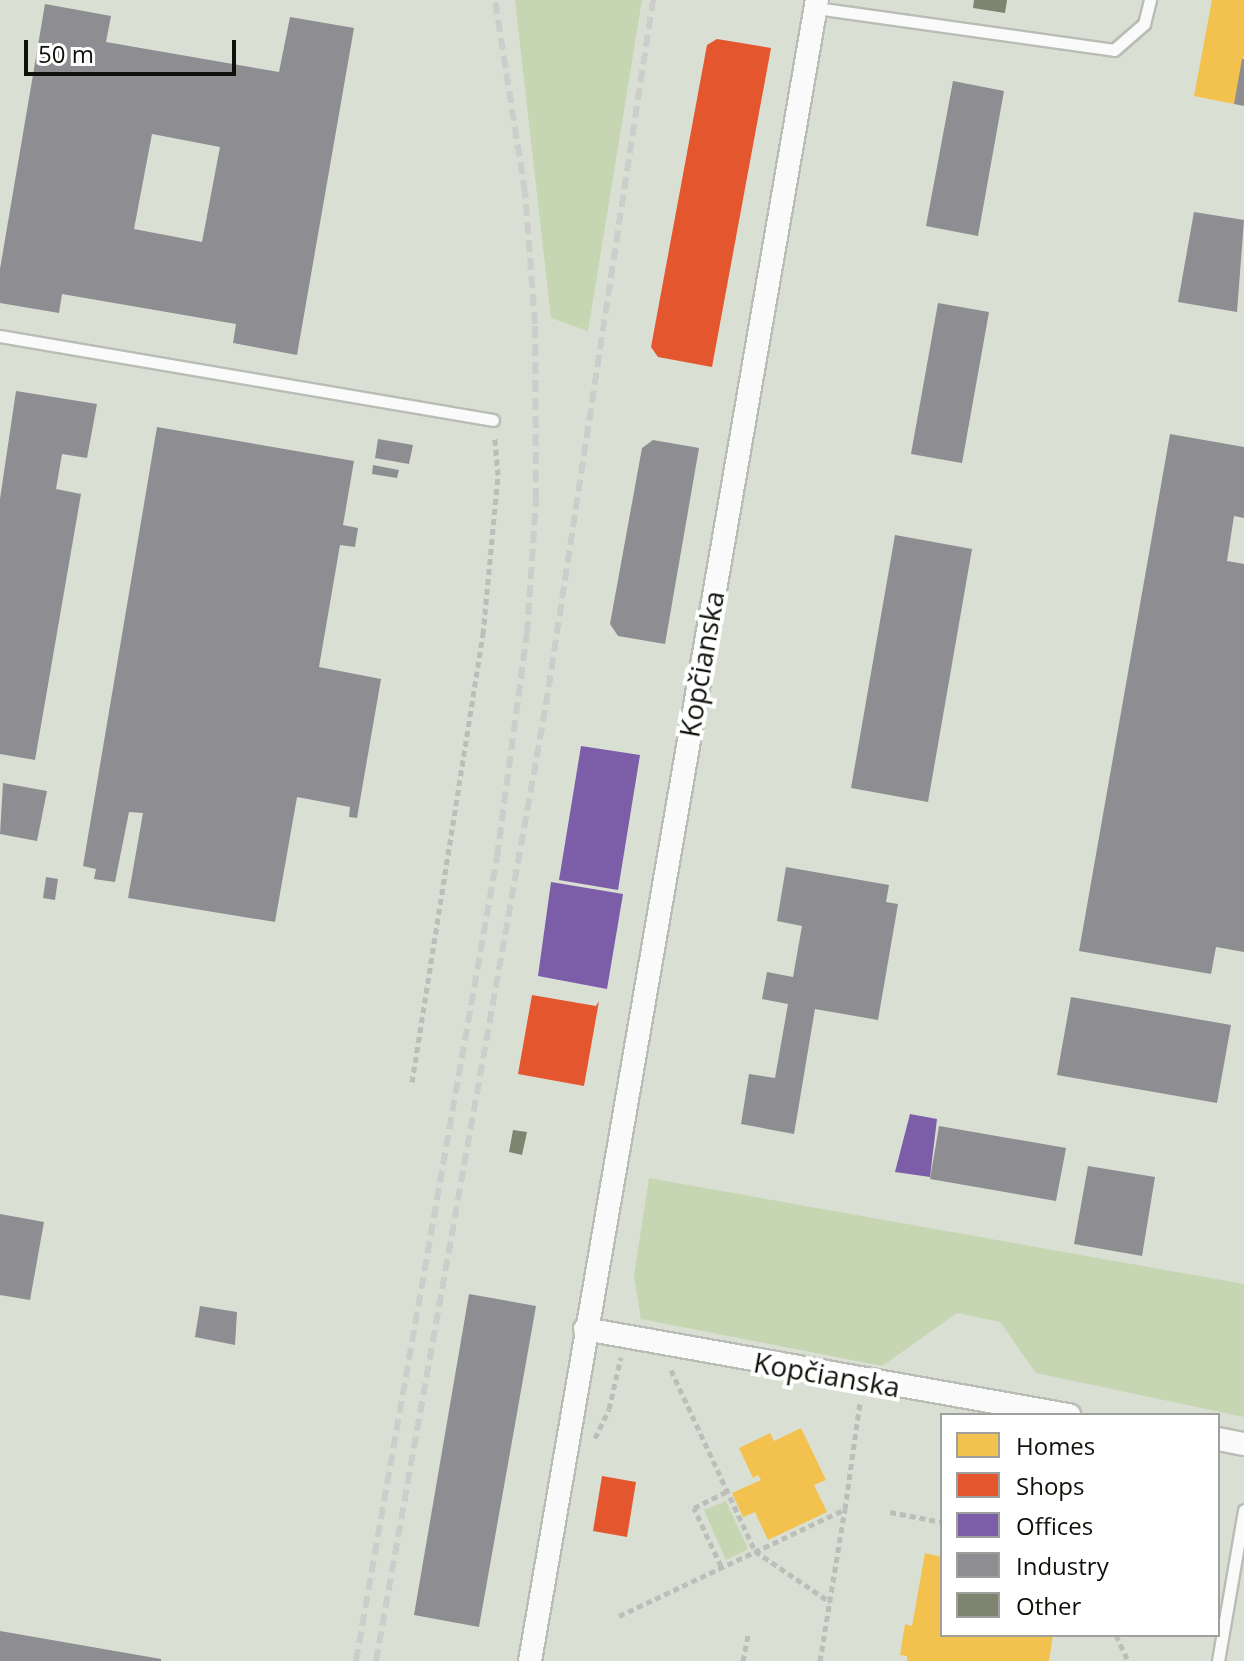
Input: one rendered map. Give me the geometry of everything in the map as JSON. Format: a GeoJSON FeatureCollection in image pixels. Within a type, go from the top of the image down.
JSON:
{"type":"FeatureCollection","features":[{"type":"Feature","properties":{"kind":"street","name":"Kopčianska"},"geometry":{"type":"LineString","coordinates":[[530,1661],[585,1329],[817,4]]}},
{"type":"Feature","properties":{"kind":"street","name":"Kopčianska"},"geometry":{"type":"LineString","coordinates":[[585,1329],[1058,1413]]}},
{"type":"Feature","properties":{"kind":"street"},"geometry":{"type":"LineString","coordinates":[[1220,1439],[1244,1444]]}},
{"type":"Feature","properties":{"kind":"lane"},"geometry":{"type":"LineString","coordinates":[[817,4],[1114,50],[1144,24],[1150,0]]}},
{"type":"Feature","properties":{"kind":"lane"},"geometry":{"type":"LineString","coordinates":[[0,336],[493,420]]}},
{"type":"Feature","properties":{"kind":"lane"},"geometry":{"type":"LineString","coordinates":[[1218,1661],[1244,1510]]}},
{"type":"Feature","properties":{"kind":"path"},"geometry":{"type":"LineString","coordinates":[[412,1082],[483,634],[498,475],[493,420]]}},
{"type":"Feature","properties":{"kind":"path"},"geometry":{"type":"LineString","coordinates":[[590,1448],[609,1409],[619,1367]]}},
{"type":"Feature","properties":{"kind":"path"},"geometry":{"type":"LineString","coordinates":[[670,1368],[755,1551],[830,1602]]}},
{"type":"Feature","properties":{"kind":"path"},"geometry":{"type":"LineString","coordinates":[[820,1661],[860,1402]]}},
{"type":"Feature","properties":{"kind":"path"},"geometry":{"type":"LineString","coordinates":[[721,1566],[694,1508],[727,1491]]}},
{"type":"Feature","properties":{"kind":"path"},"geometry":{"type":"LineString","coordinates":[[619,1616],[845,1509]]}},
{"type":"Feature","properties":{"kind":"path"},"geometry":{"type":"LineString","coordinates":[[890,1512],[940,1522]]}},
{"type":"Feature","properties":{"kind":"path"},"geometry":{"type":"LineString","coordinates":[[743,1661],[748,1635]]}},
{"type":"Feature","properties":{"kind":"path"},"geometry":{"type":"LineString","coordinates":[[1117,1637],[1128,1661]]}},
{"type":"Feature","properties":{"kind":"green space"},"geometry":{"type":"Polygon","coordinates":[[[515,0],[642,0],[588,331],[551,318],[515,0]]]}},
{"type":"Feature","properties":{"kind":"green space"},"geometry":{"type":"Polygon","coordinates":[[[649,1178],[1244,1284],[1244,1417],[1036,1373],[1000,1322],[957,1313],[882,1366],[641,1319],[634,1276],[649,1178]]]}},
{"type":"Feature","properties":{"kind":"green space"},"geometry":{"type":"Polygon","coordinates":[[[726,1501],[748,1549],[726,1560],[704,1510],[726,1501]]]}},
{"type":"Feature","properties":{"kind":"building: Homes"},"geometry":{"type":"Polygon","coordinates":[[[1212,0],[1244,0],[1244,54],[1234,104],[1194,96],[1212,0]]]}},
{"type":"Feature","properties":{"kind":"building: Homes"},"geometry":{"type":"Polygon","coordinates":[[[801,1428],[826,1480],[814,1485],[827,1512],[768,1540],[755,1512],[743,1517],[732,1493],[761,1480],[758,1475],[753,1478],[739,1448],[770,1433],[774,1441],[801,1428]]]}},
{"type":"Feature","properties":{"kind":"building: Homes"},"geometry":{"type":"Polygon","coordinates":[[[925,1553],[940,1557],[940,1637],[1053,1637],[1049,1661],[907,1661],[907,1656],[900,1655],[905,1624],[912,1626],[925,1553]]]}},
{"type":"Feature","properties":{"kind":"building: Shops"},"geometry":{"type":"Polygon","coordinates":[[[717,39],[771,48],[712,367],[658,357],[651,347],[707,45],[717,39]]]}},
{"type":"Feature","properties":{"kind":"building: Shops"},"geometry":{"type":"Polygon","coordinates":[[[532,995],[596,1006],[599,1001],[584,1086],[518,1074],[532,995]]]}},
{"type":"Feature","properties":{"kind":"building: Shops"},"geometry":{"type":"Polygon","coordinates":[[[602,1476],[636,1482],[627,1537],[593,1531],[602,1476]]]}},
{"type":"Feature","properties":{"kind":"building: Offices"},"geometry":{"type":"Polygon","coordinates":[[[581,746],[640,755],[618,890],[559,880],[581,746]]]}},
{"type":"Feature","properties":{"kind":"building: Offices"},"geometry":{"type":"Polygon","coordinates":[[[551,882],[623,894],[607,989],[538,976],[551,882]]]}},
{"type":"Feature","properties":{"kind":"building: Offices"},"geometry":{"type":"Polygon","coordinates":[[[910,1114],[937,1119],[930,1177],[895,1172],[910,1114]]]}},
{"type":"Feature","properties":{"kind":"building: Industry"},"geometry":{"type":"Polygon","coordinates":[[[45,4],[111,16],[106,42],[279,72],[290,17],[354,28],[297,355],[233,343],[236,324],[62,294],[59,313],[0,303],[0,269],[45,4]],[[152,134],[134,229],[202,242],[220,147],[152,134]]]}},
{"type":"Feature","properties":{"kind":"building: Industry"},"geometry":{"type":"Polygon","coordinates":[[[1244,59],[1244,106],[1234,104],[1244,59]]]}},
{"type":"Feature","properties":{"kind":"building: Industry"},"geometry":{"type":"Polygon","coordinates":[[[953,81],[1004,91],[978,236],[926,226],[953,81]]]}},
{"type":"Feature","properties":{"kind":"building: Industry"},"geometry":{"type":"Polygon","coordinates":[[[1194,212],[1244,220],[1237,312],[1178,302],[1194,212]]]}},
{"type":"Feature","properties":{"kind":"building: Industry"},"geometry":{"type":"Polygon","coordinates":[[[938,303],[989,312],[962,463],[911,454],[938,303]]]}},
{"type":"Feature","properties":{"kind":"building: Industry"},"geometry":{"type":"Polygon","coordinates":[[[16,391],[97,404],[87,458],[62,454],[56,489],[81,494],[35,760],[0,754],[0,499],[16,391]]]}},
{"type":"Feature","properties":{"kind":"building: Industry"},"geometry":{"type":"Polygon","coordinates":[[[157,427],[354,461],[343,525],[358,528],[355,547],[340,545],[319,667],[381,679],[357,818],[349,817],[350,807],[297,797],[275,922],[128,898],[143,813],[129,812],[115,882],[94,879],[96,869],[83,866],[157,427]]]}},
{"type":"Feature","properties":{"kind":"building: Industry"},"geometry":{"type":"Polygon","coordinates":[[[1170,434],[1244,447],[1244,518],[1234,516],[1227,561],[1244,564],[1244,952],[1216,947],[1211,974],[1079,951],[1170,434]]]}},
{"type":"Feature","properties":{"kind":"building: Industry"},"geometry":{"type":"Polygon","coordinates":[[[378,439],[413,445],[409,464],[375,458],[378,439]]]}},
{"type":"Feature","properties":{"kind":"building: Industry"},"geometry":{"type":"Polygon","coordinates":[[[653,440],[699,448],[665,644],[618,636],[610,624],[642,448],[653,440]]]}},
{"type":"Feature","properties":{"kind":"building: Industry"},"geometry":{"type":"Polygon","coordinates":[[[373,465],[399,470],[397,478],[372,474],[373,465]]]}},
{"type":"Feature","properties":{"kind":"building: Industry"},"geometry":{"type":"Polygon","coordinates":[[[895,535],[972,549],[928,802],[851,788],[895,535]]]}},
{"type":"Feature","properties":{"kind":"building: Industry"},"geometry":{"type":"Polygon","coordinates":[[[3,783],[47,791],[37,841],[0,834],[3,783]]]}},
{"type":"Feature","properties":{"kind":"building: Industry"},"geometry":{"type":"Polygon","coordinates":[[[786,867],[889,885],[886,902],[898,904],[878,1020],[815,1009],[794,1134],[741,1124],[749,1074],[775,1078],[788,1004],[762,999],[767,972],[793,977],[802,926],[777,921],[786,867]]]}},
{"type":"Feature","properties":{"kind":"building: Industry"},"geometry":{"type":"Polygon","coordinates":[[[46,877],[58,879],[55,900],[43,898],[46,877]]]}},
{"type":"Feature","properties":{"kind":"building: Industry"},"geometry":{"type":"Polygon","coordinates":[[[1071,997],[1231,1025],[1217,1103],[1057,1075],[1071,997]]]}},
{"type":"Feature","properties":{"kind":"building: Industry"},"geometry":{"type":"Polygon","coordinates":[[[939,1126],[1066,1148],[1056,1201],[930,1179],[939,1126]]]}},
{"type":"Feature","properties":{"kind":"building: Industry"},"geometry":{"type":"Polygon","coordinates":[[[1088,1166],[1155,1177],[1142,1256],[1074,1244],[1088,1166]]]}},
{"type":"Feature","properties":{"kind":"building: Industry"},"geometry":{"type":"Polygon","coordinates":[[[0,1214],[44,1222],[30,1300],[0,1295],[0,1214]]]}},
{"type":"Feature","properties":{"kind":"building: Industry"},"geometry":{"type":"Polygon","coordinates":[[[469,1294],[536,1306],[479,1627],[414,1615],[469,1294]]]}},
{"type":"Feature","properties":{"kind":"building: Industry"},"geometry":{"type":"Polygon","coordinates":[[[200,1306],[237,1312],[235,1345],[195,1337],[200,1306]]]}},
{"type":"Feature","properties":{"kind":"building: Industry"},"geometry":{"type":"Polygon","coordinates":[[[0,1631],[161,1659],[161,1661],[0,1661],[0,1631]]]}},
{"type":"Feature","properties":{"kind":"building: Other"},"geometry":{"type":"Polygon","coordinates":[[[974,0],[1007,0],[1005,13],[973,8],[974,0]]]}},
{"type":"Feature","properties":{"kind":"building: Other"},"geometry":{"type":"Polygon","coordinates":[[[513,1130],[527,1132],[522,1155],[509,1152],[513,1130]]]}},
{"type":"Feature","properties":{"kind":"railway"},"geometry":{"type":"LineString","coordinates":[[356,1661],[497,857],[527,633],[536,500],[535,324],[525,192],[495,0]]}},
{"type":"Feature","properties":{"kind":"railway"},"geometry":{"type":"LineString","coordinates":[[376,1661],[546,705],[653,0]]}}]}
